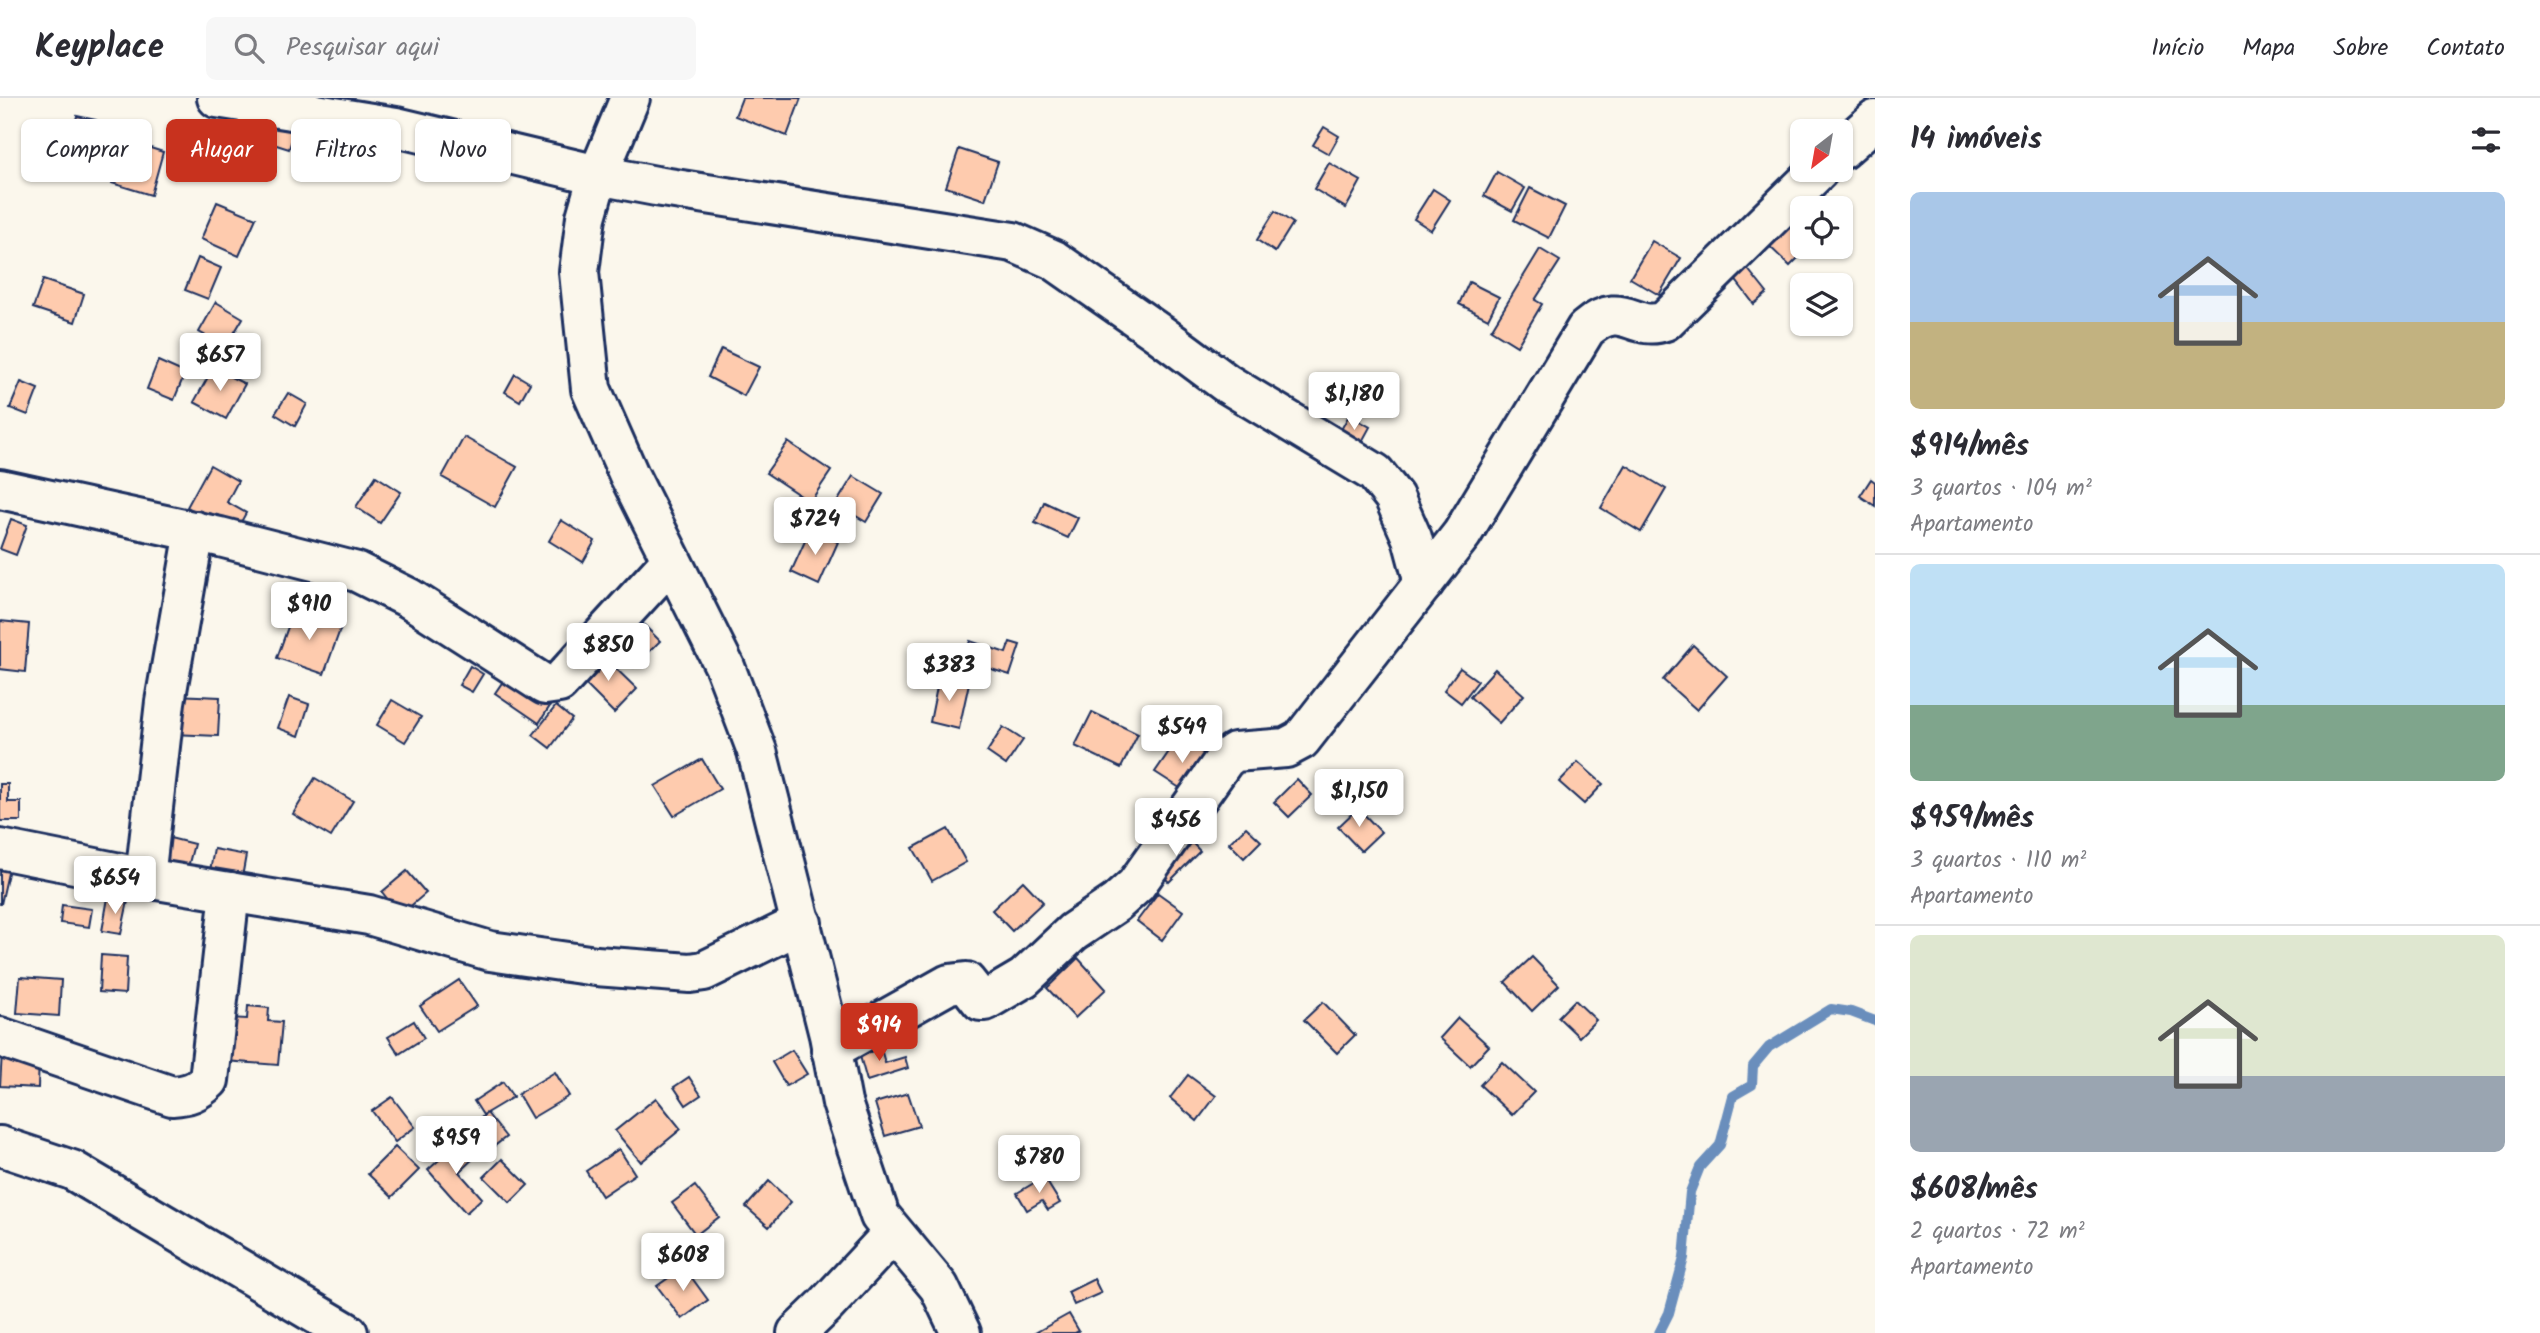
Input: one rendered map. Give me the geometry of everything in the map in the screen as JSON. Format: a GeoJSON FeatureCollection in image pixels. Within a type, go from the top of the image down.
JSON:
{"type":"FeatureCollection","features":[{"type":"Feature","properties":{"kind":"street"},"geometry":{"type":"LineString","coordinates":[[217,98],[396,127],[598,175],[1013,242],[1054,260],[1226,383],[1375,472],[1394,497],[1412,538],[1424,583]]}},
{"type":"Feature","properties":{"kind":"street"},"geometry":{"type":"LineString","coordinates":[[630,98],[598,175],[586,217],[579,272],[591,389],[629,475],[725,667],[757,751],[802,923],[842,1103],[880,1216],[939,1287],[961,1333]]}},
{"type":"Feature","properties":{"kind":"street"},"geometry":{"type":"LineString","coordinates":[[1853,139],[1875,120]]}},
{"type":"Feature","properties":{"kind":"street"},"geometry":{"type":"LineString","coordinates":[[831,1050],[949,984],[965,982],[981,1001],[985,1001],[1024,978],[1073,932],[1116,903],[1136,885],[1225,759],[1235,752],[1286,748],[1301,740],[1462,534],[1586,329],[1599,318],[1617,314],[1654,324],[1665,320],[1807,182]]}},
{"type":"Feature","properties":{"kind":"street"},"geometry":{"type":"LineString","coordinates":[[0,489],[195,531],[357,572],[409,598],[545,685],[559,683],[671,561]]}},
{"type":"Feature","properties":{"kind":"street"},"geometry":{"type":"LineString","coordinates":[[145,878],[165,702],[195,531]]}},
{"type":"Feature","properties":{"kind":"street"},"geometry":{"type":"LineString","coordinates":[[0,849],[145,878],[369,915],[490,951],[596,967],[690,973],[704,971],[802,923]]}},
{"type":"Feature","properties":{"kind":"street"},"geometry":{"type":"LineString","coordinates":[[0,1037],[172,1096],[199,1091],[209,1080],[230,892]]}},
{"type":"Feature","properties":{"kind":"street"},"geometry":{"type":"LineString","coordinates":[[0,1146],[72,1170],[348,1333]]}},
{"type":"Feature","properties":{"kind":"street"},"geometry":{"type":"LineString","coordinates":[[797,1333],[893,1233]]}},
{"type":"Feature","properties":{"kind":"building"},"geometry":{"type":"Polygon","coordinates":[[[742,98],[801,98],[787,136],[735,116],[742,98]]]}},
{"type":"Feature","properties":{"kind":"building"},"geometry":{"type":"Polygon","coordinates":[[[254,114],[270,119],[253,119],[254,114]]]}},
{"type":"Feature","properties":{"kind":"building"},"geometry":{"type":"Polygon","coordinates":[[[277,121],[291,125],[289,149],[277,145],[277,121]]]}},
{"type":"Feature","properties":{"kind":"building"},"geometry":{"type":"Polygon","coordinates":[[[1324,127],[1339,136],[1329,154],[1313,145],[1324,127]]]}},
{"type":"Feature","properties":{"kind":"building"},"geometry":{"type":"Polygon","coordinates":[[[152,149],[163,152],[151,195],[112,183],[152,182],[152,149]]]}},
{"type":"Feature","properties":{"kind":"building"},"geometry":{"type":"Polygon","coordinates":[[[959,149],[998,162],[985,200],[946,187],[959,149]]]}},
{"type":"Feature","properties":{"kind":"building"},"geometry":{"type":"Polygon","coordinates":[[[1329,163],[1361,181],[1346,208],[1314,189],[1329,163]]]}},
{"type":"Feature","properties":{"kind":"building"},"geometry":{"type":"Polygon","coordinates":[[[1497,172],[1525,188],[1512,211],[1484,196],[1497,172]]]}},
{"type":"Feature","properties":{"kind":"building"},"geometry":{"type":"Polygon","coordinates":[[[1530,188],[1565,206],[1549,238],[1514,220],[1530,188]]]}},
{"type":"Feature","properties":{"kind":"building"},"geometry":{"type":"Polygon","coordinates":[[[1433,189],[1450,200],[1431,230],[1414,219],[1433,189]]]}},
{"type":"Feature","properties":{"kind":"building"},"geometry":{"type":"Polygon","coordinates":[[[217,202],[256,218],[239,256],[201,239],[217,202]]]}},
{"type":"Feature","properties":{"kind":"building"},"geometry":{"type":"Polygon","coordinates":[[[1275,211],[1293,223],[1275,252],[1257,240],[1275,211]]]}},
{"type":"Feature","properties":{"kind":"building"},"geometry":{"type":"Polygon","coordinates":[[[1790,212],[1790,259],[1797,259],[1790,266],[1764,241],[1790,212]]]}},
{"type":"Feature","properties":{"kind":"building"},"geometry":{"type":"Polygon","coordinates":[[[1652,241],[1681,258],[1659,295],[1630,278],[1652,241]]]}},
{"type":"Feature","properties":{"kind":"building"},"geometry":{"type":"Polygon","coordinates":[[[1540,249],[1560,261],[1535,300],[1542,304],[1517,346],[1491,330],[1540,249]]]}},
{"type":"Feature","properties":{"kind":"building"},"geometry":{"type":"Polygon","coordinates":[[[198,258],[221,268],[208,299],[185,290],[198,258]]]}},
{"type":"Feature","properties":{"kind":"building"},"geometry":{"type":"Polygon","coordinates":[[[1747,268],[1767,293],[1754,304],[1734,278],[1747,268]]]}},
{"type":"Feature","properties":{"kind":"building"},"geometry":{"type":"Polygon","coordinates":[[[43,280],[84,294],[75,322],[33,308],[43,280]]]}},
{"type":"Feature","properties":{"kind":"building"},"geometry":{"type":"Polygon","coordinates":[[[1469,282],[1499,297],[1488,319],[1459,304],[1469,282]]]}},
{"type":"Feature","properties":{"kind":"building"},"geometry":{"type":"Polygon","coordinates":[[[216,302],[243,318],[226,347],[199,332],[216,302]]]}},
{"type":"Feature","properties":{"kind":"building"},"geometry":{"type":"Polygon","coordinates":[[[721,349],[759,367],[744,396],[708,377],[721,349]]]}},
{"type":"Feature","properties":{"kind":"building"},"geometry":{"type":"Polygon","coordinates":[[[158,361],[185,373],[174,400],[147,389],[158,361]]]}},
{"type":"Feature","properties":{"kind":"building"},"geometry":{"type":"Polygon","coordinates":[[[213,368],[245,384],[226,419],[194,402],[213,368]]]}},
{"type":"Feature","properties":{"kind":"building"},"geometry":{"type":"Polygon","coordinates":[[[515,374],[530,383],[520,401],[505,392],[515,374]]]}},
{"type":"Feature","properties":{"kind":"building"},"geometry":{"type":"Polygon","coordinates":[[[21,382],[38,389],[28,415],[10,408],[21,382]]]}},
{"type":"Feature","properties":{"kind":"building"},"geometry":{"type":"Polygon","coordinates":[[[288,393],[307,404],[295,426],[275,414],[288,393]]]}},
{"type":"Feature","properties":{"kind":"building"},"geometry":{"type":"Polygon","coordinates":[[[1349,415],[1370,427],[1358,449],[1337,437],[1349,415]]]}},
{"type":"Feature","properties":{"kind":"building"},"geometry":{"type":"Polygon","coordinates":[[[464,437],[517,467],[495,507],[442,477],[464,437]]]}},
{"type":"Feature","properties":{"kind":"building"},"geometry":{"type":"Polygon","coordinates":[[[788,442],[831,471],[810,502],[766,473],[788,442]]]}},
{"type":"Feature","properties":{"kind":"building"},"geometry":{"type":"Polygon","coordinates":[[[210,465],[238,481],[227,502],[246,513],[235,533],[187,507],[210,465]]]}},
{"type":"Feature","properties":{"kind":"building"},"geometry":{"type":"Polygon","coordinates":[[[1626,465],[1666,489],[1641,532],[1601,508],[1626,465]]]}},
{"type":"Feature","properties":{"kind":"building"},"geometry":{"type":"Polygon","coordinates":[[[376,476],[401,492],[380,523],[356,507],[376,476]]]}},
{"type":"Feature","properties":{"kind":"building"},"geometry":{"type":"Polygon","coordinates":[[[853,476],[883,494],[866,522],[836,504],[853,476]]]}},
{"type":"Feature","properties":{"kind":"building"},"geometry":{"type":"Polygon","coordinates":[[[1871,479],[1875,482],[1875,506],[1860,496],[1871,479]]]}},
{"type":"Feature","properties":{"kind":"building"},"geometry":{"type":"Polygon","coordinates":[[[1044,502],[1078,518],[1068,538],[1035,523],[1044,502]]]}},
{"type":"Feature","properties":{"kind":"building"},"geometry":{"type":"Polygon","coordinates":[[[11,519],[27,525],[16,555],[0,549],[11,519]]]}},
{"type":"Feature","properties":{"kind":"building"},"geometry":{"type":"Polygon","coordinates":[[[561,520],[595,541],[583,562],[549,541],[561,520]]]}},
{"type":"Feature","properties":{"kind":"building"},"geometry":{"type":"Polygon","coordinates":[[[810,530],[838,542],[819,585],[791,572],[810,530]]]}},
{"type":"Feature","properties":{"kind":"building"},"geometry":{"type":"Polygon","coordinates":[[[294,610],[341,627],[324,674],[277,658],[294,610]]]}},
{"type":"Feature","properties":{"kind":"building"},"geometry":{"type":"Polygon","coordinates":[[[637,618],[660,641],[634,667],[611,643],[637,618]]]}},
{"type":"Feature","properties":{"kind":"building"},"geometry":{"type":"Polygon","coordinates":[[[0,621],[29,624],[25,672],[0,669],[0,621]]]}},
{"type":"Feature","properties":{"kind":"building"},"geometry":{"type":"Polygon","coordinates":[[[970,641],[1006,653],[1010,642],[1020,645],[1010,675],[963,660],[970,641]]]}},
{"type":"Feature","properties":{"kind":"building"},"geometry":{"type":"Polygon","coordinates":[[[1693,645],[1727,676],[1697,710],[1663,680],[1693,645]]]}},
{"type":"Feature","properties":{"kind":"building"},"geometry":{"type":"Polygon","coordinates":[[[601,654],[637,689],[614,713],[578,677],[601,654]]]}},
{"type":"Feature","properties":{"kind":"building"},"geometry":{"type":"Polygon","coordinates":[[[470,666],[483,674],[472,692],[459,685],[470,666]]]}},
{"type":"Feature","properties":{"kind":"building"},"geometry":{"type":"Polygon","coordinates":[[[1460,668],[1478,681],[1461,703],[1444,690],[1460,668]]]}},
{"type":"Feature","properties":{"kind":"building"},"geometry":{"type":"Polygon","coordinates":[[[1495,669],[1524,695],[1499,723],[1470,697],[1495,669]]]}},
{"type":"Feature","properties":{"kind":"building"},"geometry":{"type":"Polygon","coordinates":[[[510,671],[554,700],[539,723],[495,693],[510,671]]]}},
{"type":"Feature","properties":{"kind":"building"},"geometry":{"type":"Polygon","coordinates":[[[939,677],[969,683],[959,729],[930,722],[939,677]]]}},
{"type":"Feature","properties":{"kind":"building"},"geometry":{"type":"Polygon","coordinates":[[[175,695],[220,697],[218,736],[173,734],[175,695]]]}},
{"type":"Feature","properties":{"kind":"building"},"geometry":{"type":"Polygon","coordinates":[[[289,697],[309,704],[299,736],[278,728],[289,697]]]}},
{"type":"Feature","properties":{"kind":"building"},"geometry":{"type":"Polygon","coordinates":[[[392,700],[421,717],[405,742],[377,725],[392,700]]]}},
{"type":"Feature","properties":{"kind":"building"},"geometry":{"type":"Polygon","coordinates":[[[556,706],[572,719],[550,748],[533,735],[556,706]]]}},
{"type":"Feature","properties":{"kind":"building"},"geometry":{"type":"Polygon","coordinates":[[[1092,712],[1138,734],[1121,768],[1075,746],[1092,712]]]}},
{"type":"Feature","properties":{"kind":"building"},"geometry":{"type":"Polygon","coordinates":[[[1003,727],[1023,740],[1006,765],[987,752],[1003,727]]]}},
{"type":"Feature","properties":{"kind":"building"},"geometry":{"type":"Polygon","coordinates":[[[1179,737],[1210,758],[1186,792],[1155,772],[1179,737]]]}},
{"type":"Feature","properties":{"kind":"building"},"geometry":{"type":"Polygon","coordinates":[[[702,759],[720,789],[674,816],[655,786],[702,759]]]}},
{"type":"Feature","properties":{"kind":"building"},"geometry":{"type":"Polygon","coordinates":[[[1578,762],[1603,784],[1584,804],[1559,782],[1578,762]]]}},
{"type":"Feature","properties":{"kind":"building"},"geometry":{"type":"Polygon","coordinates":[[[315,778],[353,801],[331,837],[293,814],[315,778]]]}},
{"type":"Feature","properties":{"kind":"building"},"geometry":{"type":"Polygon","coordinates":[[[1297,779],[1312,795],[1289,817],[1274,802],[1297,779]]]}},
{"type":"Feature","properties":{"kind":"building"},"geometry":{"type":"Polygon","coordinates":[[[0,784],[8,784],[8,802],[21,802],[21,821],[0,821],[0,784]]]}},
{"type":"Feature","properties":{"kind":"building"},"geometry":{"type":"Polygon","coordinates":[[[1358,808],[1381,832],[1361,851],[1338,827],[1358,808]]]}},
{"type":"Feature","properties":{"kind":"building"},"geometry":{"type":"Polygon","coordinates":[[[1246,827],[1261,841],[1244,858],[1229,843],[1246,827]]]}},
{"type":"Feature","properties":{"kind":"building"},"geometry":{"type":"Polygon","coordinates":[[[948,829],[966,862],[932,881],[913,848],[948,829]]]}},
{"type":"Feature","properties":{"kind":"building"},"geometry":{"type":"Polygon","coordinates":[[[1183,833],[1200,851],[1169,882],[1152,865],[1183,833]]]}},
{"type":"Feature","properties":{"kind":"building"},"geometry":{"type":"Polygon","coordinates":[[[162,836],[194,844],[187,871],[156,863],[162,836]]]}},
{"type":"Feature","properties":{"kind":"building"},"geometry":{"type":"Polygon","coordinates":[[[214,849],[246,855],[241,883],[209,876],[214,849]]]}},
{"type":"Feature","properties":{"kind":"building"},"geometry":{"type":"Polygon","coordinates":[[[0,861],[10,864],[1,904],[0,904],[0,861]]]}},
{"type":"Feature","properties":{"kind":"building"},"geometry":{"type":"Polygon","coordinates":[[[407,871],[426,893],[400,915],[382,892],[407,871]]]}},
{"type":"Feature","properties":{"kind":"building"},"geometry":{"type":"Polygon","coordinates":[[[1023,881],[1043,902],[1012,931],[992,910],[1023,881]]]}},
{"type":"Feature","properties":{"kind":"building"},"geometry":{"type":"Polygon","coordinates":[[[1158,893],[1183,911],[1162,940],[1137,921],[1158,893]]]}},
{"type":"Feature","properties":{"kind":"building"},"geometry":{"type":"Polygon","coordinates":[[[108,898],[128,901],[121,934],[102,931],[108,898]]]}},
{"type":"Feature","properties":{"kind":"building"},"geometry":{"type":"Polygon","coordinates":[[[62,905],[92,909],[89,927],[60,923],[62,905]]]}},
{"type":"Feature","properties":{"kind":"building"},"geometry":{"type":"Polygon","coordinates":[[[101,955],[127,957],[125,994],[99,992],[101,955]]]}},
{"type":"Feature","properties":{"kind":"building"},"geometry":{"type":"Polygon","coordinates":[[[1532,957],[1559,985],[1532,1011],[1505,982],[1532,957]]]}},
{"type":"Feature","properties":{"kind":"building"},"geometry":{"type":"Polygon","coordinates":[[[1078,958],[1106,989],[1075,1018],[1047,988],[1078,958]]]}},
{"type":"Feature","properties":{"kind":"building"},"geometry":{"type":"Polygon","coordinates":[[[20,977],[61,980],[59,1016],[17,1013],[20,977]]]}},
{"type":"Feature","properties":{"kind":"building"},"geometry":{"type":"Polygon","coordinates":[[[459,980],[477,1006],[437,1031],[420,1006],[459,980]]]}},
{"type":"Feature","properties":{"kind":"building"},"geometry":{"type":"Polygon","coordinates":[[[1575,1000],[1596,1020],[1579,1037],[1558,1017],[1575,1000]]]}},
{"type":"Feature","properties":{"kind":"building"},"geometry":{"type":"Polygon","coordinates":[[[1323,1002],[1355,1035],[1337,1053],[1304,1020],[1323,1002]]]}},
{"type":"Feature","properties":{"kind":"building"},"geometry":{"type":"Polygon","coordinates":[[[248,1006],[269,1008],[268,1021],[282,1022],[278,1065],[225,1061],[229,1018],[247,1019],[248,1006]]]}},
{"type":"Feature","properties":{"kind":"building"},"geometry":{"type":"Polygon","coordinates":[[[1458,1018],[1489,1046],[1470,1066],[1440,1038],[1458,1018]]]}},
{"type":"Feature","properties":{"kind":"building"},"geometry":{"type":"Polygon","coordinates":[[[414,1021],[424,1038],[399,1054],[388,1037],[414,1021]]]}},
{"type":"Feature","properties":{"kind":"building"},"geometry":{"type":"Polygon","coordinates":[[[879,1042],[885,1063],[905,1057],[908,1068],[867,1081],[858,1049],[879,1042]]]}},
{"type":"Feature","properties":{"kind":"building"},"geometry":{"type":"Polygon","coordinates":[[[792,1050],[807,1074],[786,1086],[772,1062],[792,1050]]]}},
{"type":"Feature","properties":{"kind":"building"},"geometry":{"type":"Polygon","coordinates":[[[2,1052],[39,1054],[38,1088],[0,1086],[2,1052]]]}},
{"type":"Feature","properties":{"kind":"building"},"geometry":{"type":"Polygon","coordinates":[[[1502,1062],[1534,1092],[1512,1115],[1480,1085],[1502,1062]]]}},
{"type":"Feature","properties":{"kind":"building"},"geometry":{"type":"Polygon","coordinates":[[[555,1072],[569,1096],[532,1118],[518,1094],[555,1072]]]}},
{"type":"Feature","properties":{"kind":"building"},"geometry":{"type":"Polygon","coordinates":[[[1188,1075],[1216,1096],[1197,1121],[1170,1098],[1188,1075]]]}},
{"type":"Feature","properties":{"kind":"building"},"geometry":{"type":"Polygon","coordinates":[[[689,1077],[701,1095],[686,1105],[674,1087],[689,1077]]]}},
{"type":"Feature","properties":{"kind":"building"},"geometry":{"type":"Polygon","coordinates":[[[503,1082],[513,1097],[483,1115],[474,1101],[503,1082]]]}},
{"type":"Feature","properties":{"kind":"building"},"geometry":{"type":"Polygon","coordinates":[[[908,1093],[919,1126],[885,1136],[875,1103],[908,1093]]]}},
{"type":"Feature","properties":{"kind":"building"},"geometry":{"type":"Polygon","coordinates":[[[392,1097],[415,1127],[395,1142],[372,1111],[392,1097]]]}},
{"type":"Feature","properties":{"kind":"building"},"geometry":{"type":"Polygon","coordinates":[[[656,1098],[681,1129],[641,1162],[615,1131],[656,1098]]]}},
{"type":"Feature","properties":{"kind":"building"},"geometry":{"type":"Polygon","coordinates":[[[487,1113],[506,1137],[492,1148],[474,1124],[487,1113]]]}},
{"type":"Feature","properties":{"kind":"building"},"geometry":{"type":"Polygon","coordinates":[[[461,1140],[476,1156],[459,1172],[482,1198],[466,1213],[428,1170],[461,1140]]]}},
{"type":"Feature","properties":{"kind":"building"},"geometry":{"type":"Polygon","coordinates":[[[395,1147],[419,1170],[392,1197],[368,1174],[395,1147]]]}},
{"type":"Feature","properties":{"kind":"building"},"geometry":{"type":"Polygon","coordinates":[[[619,1149],[635,1174],[602,1196],[586,1171],[619,1149]]]}},
{"type":"Feature","properties":{"kind":"building"},"geometry":{"type":"Polygon","coordinates":[[[502,1159],[528,1185],[510,1203],[484,1177],[502,1159]]]}},
{"type":"Feature","properties":{"kind":"building"},"geometry":{"type":"Polygon","coordinates":[[[1044,1177],[1060,1203],[1048,1210],[1042,1201],[1027,1210],[1017,1193],[1044,1177]]]}},
{"type":"Feature","properties":{"kind":"building"},"geometry":{"type":"Polygon","coordinates":[[[769,1181],[791,1202],[769,1227],[746,1207],[769,1181]]]}},
{"type":"Feature","properties":{"kind":"building"},"geometry":{"type":"Polygon","coordinates":[[[695,1186],[719,1217],[696,1235],[672,1203],[695,1186]]]}},
{"type":"Feature","properties":{"kind":"building"},"geometry":{"type":"Polygon","coordinates":[[[684,1267],[708,1300],[682,1319],[657,1286],[684,1267]]]}},
{"type":"Feature","properties":{"kind":"building"},"geometry":{"type":"Polygon","coordinates":[[[1094,1279],[1101,1293],[1074,1305],[1068,1292],[1094,1279]]]}},
{"type":"Feature","properties":{"kind":"building"},"geometry":{"type":"Polygon","coordinates":[[[1069,1314],[1079,1331],[1035,1333],[1069,1314]]]}},
{"type":"Feature","properties":{"kind":"waterway"},"geometry":{"type":"LineString","coordinates":[[1659,1333],[1669,1313],[1684,1258],[1690,1192],[1700,1167],[1720,1145],[1733,1096],[1752,1085],[1753,1066],[1769,1047],[1831,1009],[1851,1012],[1875,1021]]}}]}
